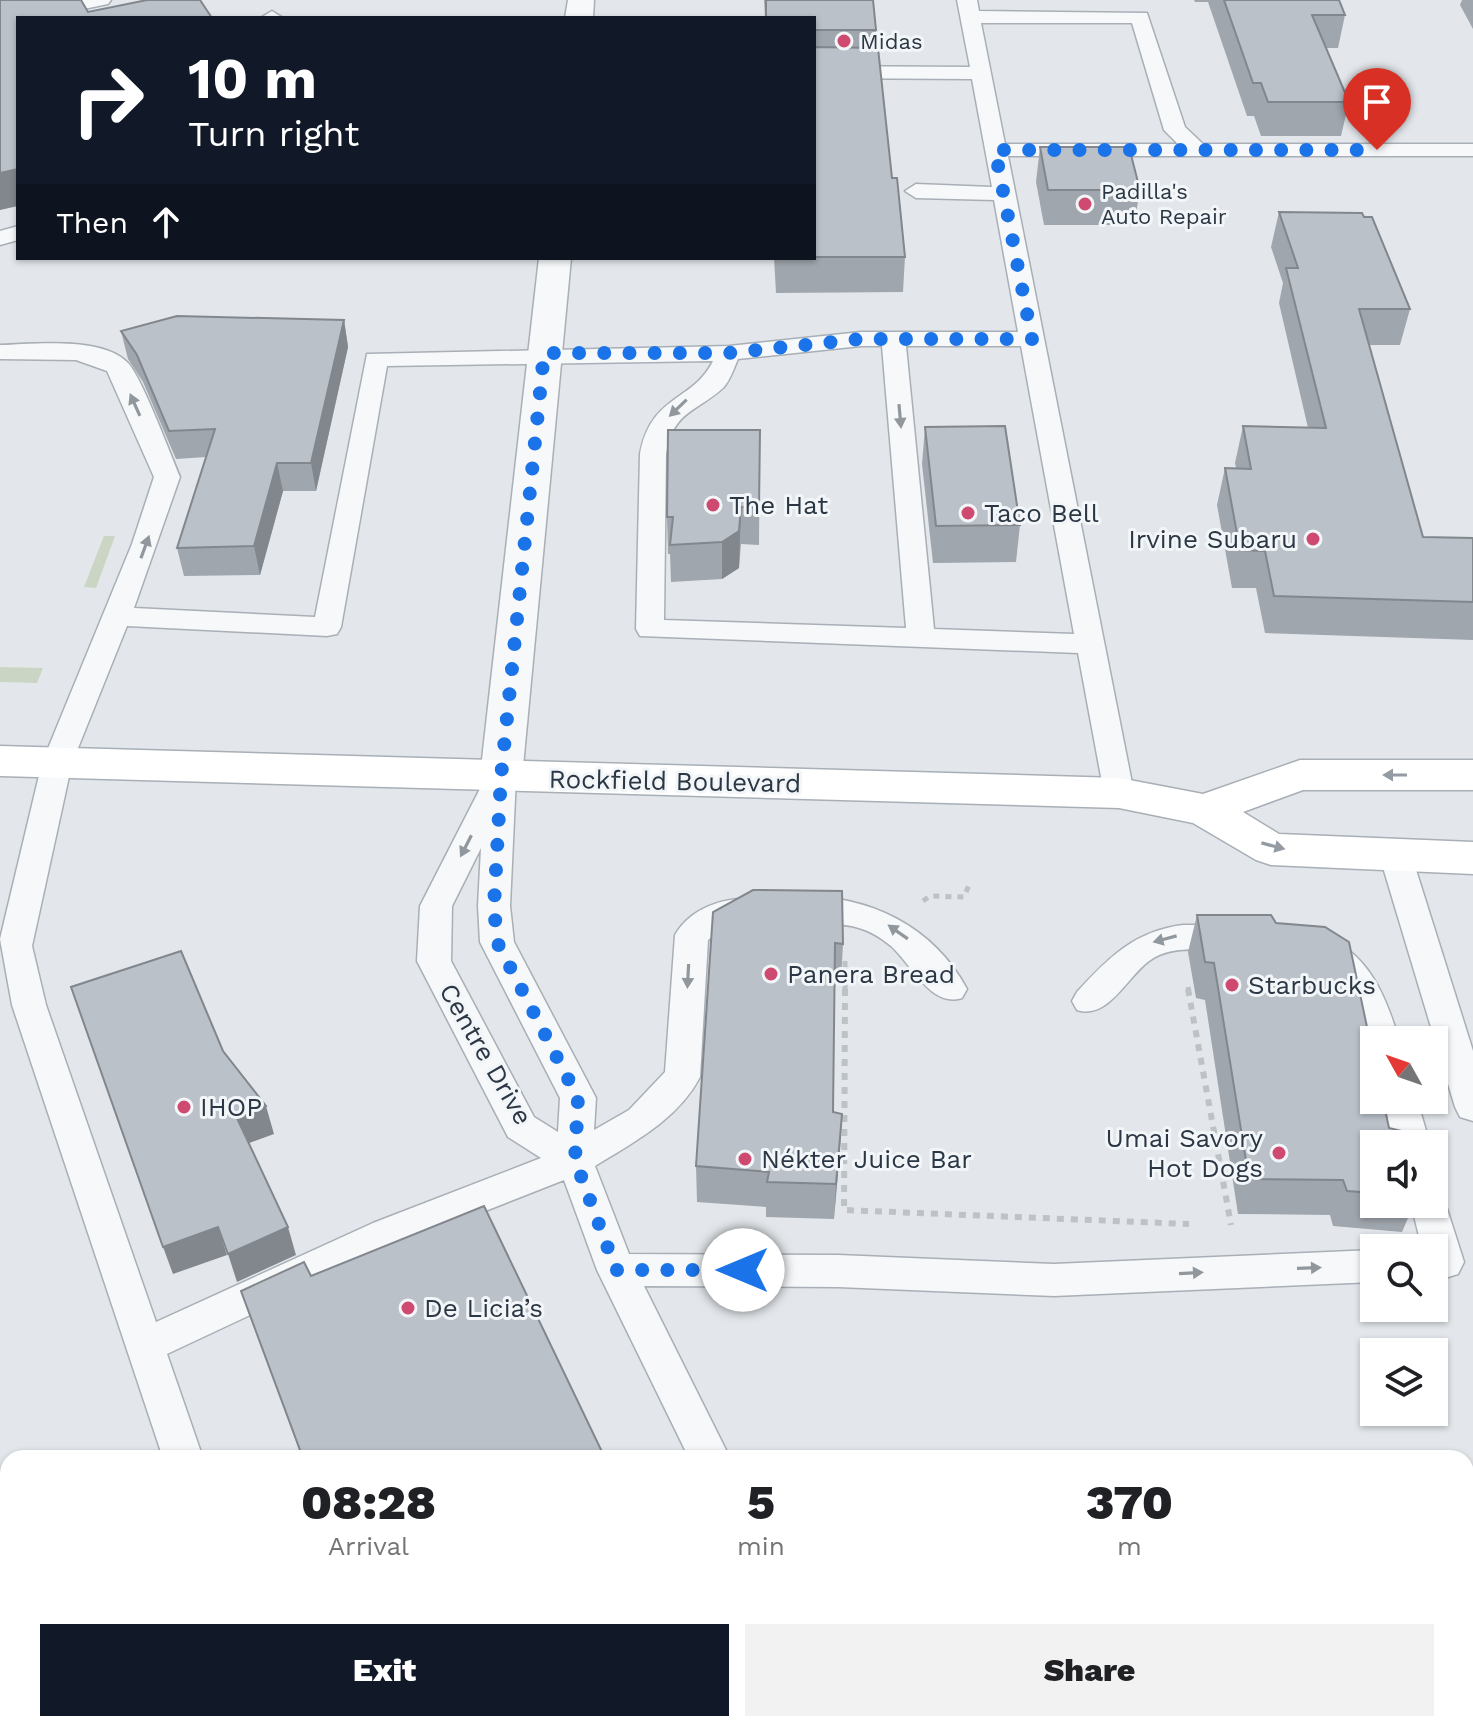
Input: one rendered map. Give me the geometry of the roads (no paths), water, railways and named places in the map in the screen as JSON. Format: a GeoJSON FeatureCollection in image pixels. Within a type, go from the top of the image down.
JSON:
{"type":"FeatureCollection","features":[{"type":"Feature","properties":{"kind":"main road","name":"Rockfield Boulevard"},"geometry":{"type":"LineString","coordinates":[[0,761],[1119,793],[1205,810],[1271,849],[1473,858]]}},
{"type":"Feature","properties":{"kind":"main road"},"geometry":{"type":"LineString","coordinates":[[1205,810],[1300,775],[1473,775]]}},
{"type":"Feature","properties":{"kind":"street","name":"Centre Drive"},"geometry":{"type":"LineString","coordinates":[[501,777],[555,260]]}},
{"type":"Feature","properties":{"kind":"lane"},"geometry":{"type":"LineString","coordinates":[[20,16],[101,0]]}},
{"type":"Feature","properties":{"kind":"lane"},"geometry":{"type":"LineString","coordinates":[[1119,793],[968,9],[1140,17],[1175,130],[1199,151]]}},
{"type":"Feature","properties":{"kind":"lane"},"geometry":{"type":"LineString","coordinates":[[816,72],[980,73]]}},
{"type":"Feature","properties":{"kind":"lane"},"geometry":{"type":"LineString","coordinates":[[995,150],[1473,150]]}},
{"type":"Feature","properties":{"kind":"lane"},"geometry":{"type":"LineString","coordinates":[[916,191],[1004,194]]}},
{"type":"Feature","properties":{"kind":"lane"},"geometry":{"type":"LineString","coordinates":[[117,616],[327,627],[376,359],[544,353],[729,353],[800,343],[893,338],[1032,339]]}},
{"type":"Feature","properties":{"kind":"lane"},"geometry":{"type":"LineString","coordinates":[[893,338],[921,638]]}},
{"type":"Feature","properties":{"kind":"lane"},"geometry":{"type":"LineString","coordinates":[[0,352],[80,353],[104,357],[118,367],[167,477],[146,544],[57,763],[15,946],[29,1005],[180,1450]]}},
{"type":"Feature","properties":{"kind":"lane"},"geometry":{"type":"LineString","coordinates":[[729,353],[715,382],[681,403],[657,431],[653,454],[650,629],[1091,644]]}},
{"type":"Feature","properties":{"kind":"lane"},"geometry":{"type":"LineString","coordinates":[[0,365],[118,367]]}},
{"type":"Feature","properties":{"kind":"lane","name":"Centre Drive"},"geometry":{"type":"LineString","coordinates":[[501,777],[494,906],[497,942],[578,1098],[575,1160],[521,1127],[434,961],[436,906],[501,777]]}},
{"type":"Feature","properties":{"kind":"lane"},"geometry":{"type":"LineString","coordinates":[[1395,854],[1473,1107]]}},
{"type":"Feature","properties":{"kind":"lane"},"geometry":{"type":"LineString","coordinates":[[146,1345],[386,1234],[575,1160],[642,1120],[682,1077],[692,935],[722,913],[829,907],[882,921],[906,937],[950,989]]}},
{"type":"Feature","properties":{"kind":"lane"},"geometry":{"type":"LineString","coordinates":[[1089,1001],[1141,947],[1171,936],[1280,939],[1321,949],[1355,971],[1368,989],[1378,1026]]}},
{"type":"Feature","properties":{"kind":"lane"},"geometry":{"type":"LineString","coordinates":[[575,1160],[616,1270],[706,1450]]}},
{"type":"Feature","properties":{"kind":"lane"},"geometry":{"type":"LineString","coordinates":[[1434,1218],[1451,1261]]}},
{"type":"Feature","properties":{"kind":"lane"},"geometry":{"type":"LineString","coordinates":[[616,1270],[838,1271],[1054,1280],[1360,1267]]}},
{"type":"Feature","properties":{"kind":"place","name":"Midas"},"geometry":{"type":"Point","coordinates":[844,41]}},
{"type":"Feature","properties":{"kind":"place","name":"Padilla's Auto Repair"},"geometry":{"type":"Point","coordinates":[1085,204]}},
{"type":"Feature","properties":{"kind":"place","name":"The Hat"},"geometry":{"type":"Point","coordinates":[713,505]}},
{"type":"Feature","properties":{"kind":"place","name":"Taco Bell"},"geometry":{"type":"Point","coordinates":[968,513]}},
{"type":"Feature","properties":{"kind":"place","name":"Irvine Subaru"},"geometry":{"type":"Point","coordinates":[1313,539]}},
{"type":"Feature","properties":{"kind":"place","name":"Panera Bread"},"geometry":{"type":"Point","coordinates":[771,974]}},
{"type":"Feature","properties":{"kind":"place","name":"Starbucks"},"geometry":{"type":"Point","coordinates":[1232,985]}},
{"type":"Feature","properties":{"kind":"place","name":"IHOP"},"geometry":{"type":"Point","coordinates":[184,1107]}},
{"type":"Feature","properties":{"kind":"place","name":"Umai Savory Hot Dogs"},"geometry":{"type":"Point","coordinates":[1279,1153]}},
{"type":"Feature","properties":{"kind":"place","name":"Nékter Juice Bar"},"geometry":{"type":"Point","coordinates":[745,1159]}},
{"type":"Feature","properties":{"kind":"place","name":"De Licia’s"},"geometry":{"type":"Point","coordinates":[408,1308]}}]}
